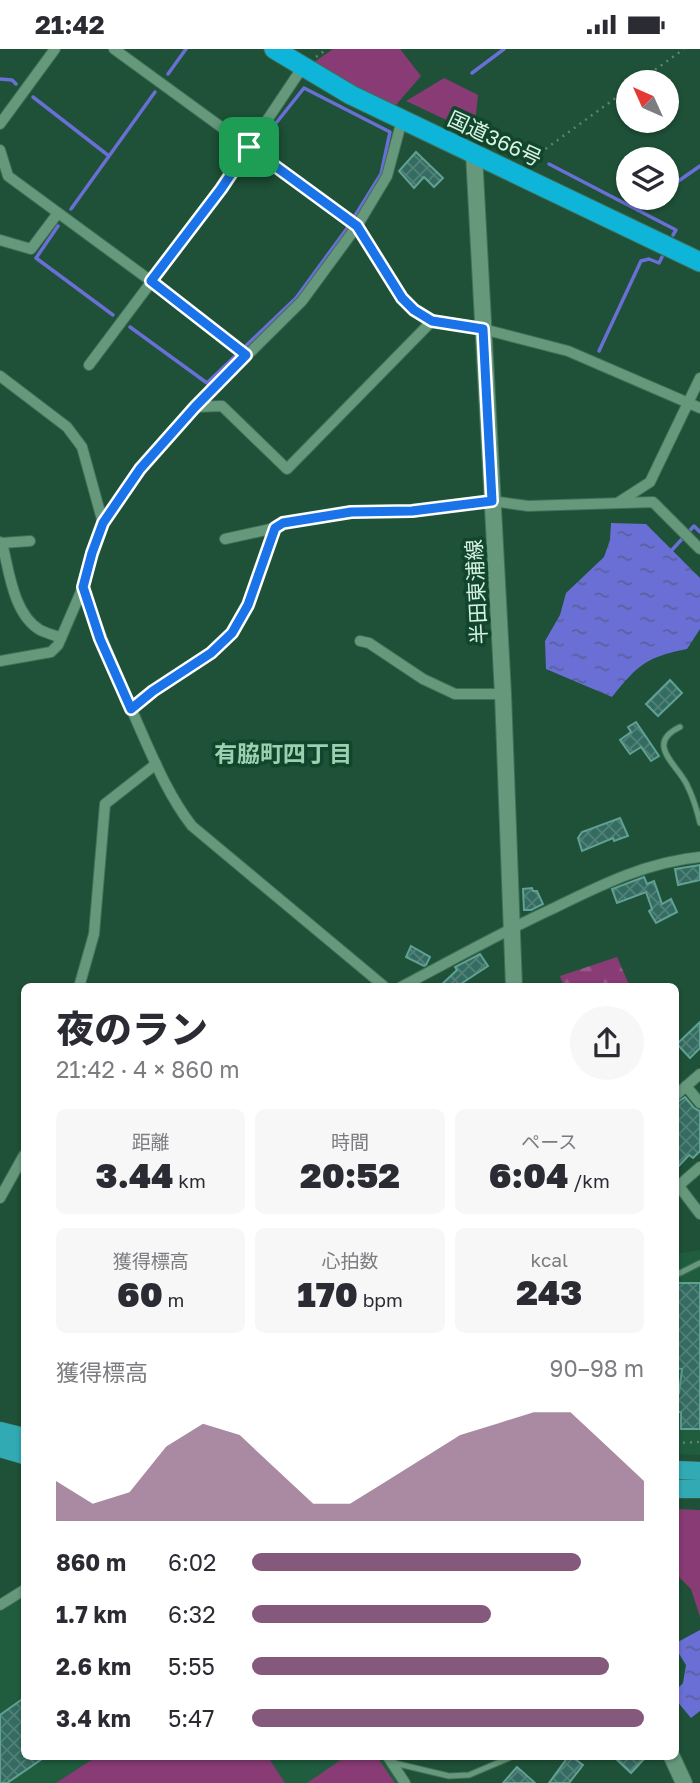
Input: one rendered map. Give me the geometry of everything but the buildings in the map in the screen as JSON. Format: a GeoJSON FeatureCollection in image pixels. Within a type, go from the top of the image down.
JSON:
{"type":"FeatureCollection","features":[{"type":"Feature","properties":{"kind":"highway","name":"国道366号"},"geometry":{"type":"LineString","coordinates":[[274,49],[302,68],[402,120],[700,262]]}},
{"type":"Feature","properties":{"kind":"main road","name":"半田東浦線"},"geometry":{"type":"LineString","coordinates":[[474,154],[503,694],[514,983]]}},
{"type":"Feature","properties":{"kind":"main road"},"geometry":{"type":"LineString","coordinates":[[0,1431],[21,1436]]}},
{"type":"Feature","properties":{"kind":"main road"},"geometry":{"type":"LineString","coordinates":[[0,1448],[21,1454]]}},
{"type":"Feature","properties":{"kind":"main road"},"geometry":{"type":"LineString","coordinates":[[679,1470],[700,1471]]}},
{"type":"Feature","properties":{"kind":"main road"},"geometry":{"type":"LineString","coordinates":[[679,1489],[700,1489]]}},
{"type":"Feature","properties":{"kind":"main road"},"geometry":{"type":"LineString","coordinates":[[673,1760],[684,1783]]}},
{"type":"Feature","properties":{"kind":"street"},"geometry":{"type":"LineString","coordinates":[[0,124],[55,49]]}},
{"type":"Feature","properties":{"kind":"street"},"geometry":{"type":"LineString","coordinates":[[114,49],[356,226],[402,298],[414,310],[432,321],[483,329],[568,351],[700,408]]}},
{"type":"Feature","properties":{"kind":"street"},"geometry":{"type":"LineString","coordinates":[[89,365],[221,189],[302,68]]}},
{"type":"Feature","properties":{"kind":"street"},"geometry":{"type":"LineString","coordinates":[[0,661],[51,652],[61,638],[83,587],[103,523],[140,469],[195,407],[302,301],[356,226],[387,176],[402,120]]}},
{"type":"Feature","properties":{"kind":"street"},"geometry":{"type":"LineString","coordinates":[[0,150],[8,176],[246,355]]}},
{"type":"Feature","properties":{"kind":"street"},"geometry":{"type":"LineString","coordinates":[[0,240],[32,249],[58,213]]}},
{"type":"Feature","properties":{"kind":"street"},"geometry":{"type":"LineString","coordinates":[[195,407],[222,406],[287,469],[432,321]]}},
{"type":"Feature","properties":{"kind":"street"},"geometry":{"type":"LineString","coordinates":[[0,376],[67,427],[82,447],[103,523]]}},
{"type":"Feature","properties":{"kind":"street"},"geometry":{"type":"LineString","coordinates":[[616,503],[650,482],[700,378]]}},
{"type":"Feature","properties":{"kind":"street"},"geometry":{"type":"LineString","coordinates":[[225,539],[275,528],[299,519],[351,512],[412,511],[492,501],[528,506],[653,502],[696,545]]}},
{"type":"Feature","properties":{"kind":"street"},"geometry":{"type":"LineString","coordinates":[[131,709],[153,691],[211,653],[232,633],[248,605],[275,528]]}},
{"type":"Feature","properties":{"kind":"street"},"geometry":{"type":"LineString","coordinates":[[30,541],[1,542],[20,606],[29,621],[40,630],[61,638]]}},
{"type":"Feature","properties":{"kind":"street"},"geometry":{"type":"LineString","coordinates":[[83,587],[100,639],[178,809],[192,826],[380,983]]}},
{"type":"Feature","properties":{"kind":"street"},"geometry":{"type":"LineString","coordinates":[[360,641],[369,643],[423,679],[455,694],[503,694]]}},
{"type":"Feature","properties":{"kind":"street"},"geometry":{"type":"LineString","coordinates":[[80,983],[94,934],[105,804],[156,764]]}},
{"type":"Feature","properties":{"kind":"street"},"geometry":{"type":"LineString","coordinates":[[408,983],[512,927],[598,886],[650,865],[700,857]]}},
{"type":"Feature","properties":{"kind":"street"},"geometry":{"type":"LineString","coordinates":[[679,1092],[700,1073]]}},
{"type":"Feature","properties":{"kind":"street"},"geometry":{"type":"LineString","coordinates":[[685,1086],[700,1103]]}},
{"type":"Feature","properties":{"kind":"street"},"geometry":{"type":"LineString","coordinates":[[0,1198],[21,1160]]}},
{"type":"Feature","properties":{"kind":"street"},"geometry":{"type":"LineString","coordinates":[[679,1185],[700,1167]]}},
{"type":"Feature","properties":{"kind":"street"},"geometry":{"type":"LineString","coordinates":[[679,1189],[700,1214]]}},
{"type":"Feature","properties":{"kind":"street"},"geometry":{"type":"LineString","coordinates":[[0,1605],[21,1592]]}},
{"type":"Feature","properties":{"kind":"street"},"geometry":{"type":"LineString","coordinates":[[390,1760],[405,1783]]}},
{"type":"Feature","properties":{"kind":"lane"},"geometry":{"type":"LineString","coordinates":[[680,727],[664,739],[663,748],[687,783],[700,823]]}},
{"type":"Feature","properties":{"kind":"lane"},"geometry":{"type":"LineString","coordinates":[[679,1274],[700,1263]]}},
{"type":"Feature","properties":{"kind":"lane"},"geometry":{"type":"LineString","coordinates":[[393,1760],[449,1776],[469,1775],[504,1760]]}},
{"type":"Feature","properties":{"kind":"path"},"geometry":{"type":"LineString","coordinates":[[655,70],[684,49]]}},
{"type":"Feature","properties":{"kind":"path"},"geometry":{"type":"LineString","coordinates":[[522,176],[532,160],[544,150],[616,98]]}},
{"type":"Feature","properties":{"kind":"path"},"geometry":{"type":"LineString","coordinates":[[679,1443],[700,1443]]}},
{"type":"Feature","properties":{"kind":"shaded area"},"geometry":{"type":"Polygon","coordinates":[[[700,1250],[700,1455],[679,1454],[679,1254],[700,1250]]]}},
{"type":"Feature","properties":{"kind":"shaded area"},"geometry":{"type":"Polygon","coordinates":[[[21,1598],[21,1760],[383,1760],[399,1783],[0,1783],[0,1612],[21,1598]]]}},
{"type":"Feature","properties":{"kind":"green space"},"geometry":{"type":"Polygon","coordinates":[[[333,49],[400,49],[421,76],[396,105],[378,99],[310,65],[333,49]]]}},
{"type":"Feature","properties":{"kind":"green space"},"geometry":{"type":"Polygon","coordinates":[[[444,78],[478,95],[474,133],[406,101],[444,78]]]}},
{"type":"Feature","properties":{"kind":"green space"},"geometry":{"type":"Polygon","coordinates":[[[617,957],[628,983],[563,983],[560,976],[617,957]]]}},
{"type":"Feature","properties":{"kind":"green space"},"geometry":{"type":"Polygon","coordinates":[[[679,1509],[700,1510],[700,1617],[691,1589],[679,1577],[679,1509]]]}},
{"type":"Feature","properties":{"kind":"green space"},"geometry":{"type":"Polygon","coordinates":[[[91,1760],[270,1760],[285,1783],[56,1783],[91,1760]]]}},
{"type":"Feature","properties":{"kind":"green space"},"geometry":{"type":"Polygon","coordinates":[[[341,1760],[379,1760],[395,1783],[307,1783],[341,1760]]]}},
{"type":"Feature","properties":{"kind":"water"},"geometry":{"type":"Polygon","coordinates":[[[611,523],[646,524],[700,578],[700,629],[687,649],[662,655],[644,664],[612,697],[546,669],[545,641],[560,615],[566,593],[604,557],[610,540],[611,523]]]}},
{"type":"Feature","properties":{"kind":"water"},"geometry":{"type":"Polygon","coordinates":[[[700,1630],[700,1711],[691,1718],[679,1704],[679,1687],[683,1683],[686,1665],[679,1654],[679,1641],[700,1630]]]}},
{"type":"Feature","properties":{"kind":"waterway"},"geometry":{"type":"LineString","coordinates":[[168,74],[186,49]]}},
{"type":"Feature","properties":{"kind":"waterway"},"geometry":{"type":"LineString","coordinates":[[472,73],[504,49]]}},
{"type":"Feature","properties":{"kind":"waterway"},"geometry":{"type":"LineString","coordinates":[[0,79],[12,80],[16,84]]}},
{"type":"Feature","properties":{"kind":"waterway"},"geometry":{"type":"LineString","coordinates":[[130,327],[207,383],[296,298],[348,227],[381,174],[390,132],[304,88],[261,142]]}},
{"type":"Feature","properties":{"kind":"waterway"},"geometry":{"type":"LineString","coordinates":[[71,209],[155,92]]}},
{"type":"Feature","properties":{"kind":"waterway"},"geometry":{"type":"LineString","coordinates":[[33,97],[109,156]]}},
{"type":"Feature","properties":{"kind":"waterway"},"geometry":{"type":"LineString","coordinates":[[549,164],[676,230],[673,235]]}},
{"type":"Feature","properties":{"kind":"waterway"},"geometry":{"type":"LineString","coordinates":[[679,181],[700,166]]}},
{"type":"Feature","properties":{"kind":"waterway"},"geometry":{"type":"LineString","coordinates":[[58,226],[36,258],[113,315]]}},
{"type":"Feature","properties":{"kind":"waterway"},"geometry":{"type":"LineString","coordinates":[[599,351],[641,261],[649,259],[659,263],[662,257]]}},
{"type":"Feature","properties":{"kind":"waterway"},"geometry":{"type":"LineString","coordinates":[[671,551],[694,526],[700,532]]}},
{"type":"Feature","properties":{"kind":"district","name":"有脇町四丁目"},"geometry":{"type":"Point","coordinates":[283,753]}},
{"type":"Feature","properties":{"kind":"route"},"geometry":{"type":"LineString","coordinates":[[249,147],[357,226],[402,298],[414,310],[432,321],[483,329],[492,501],[412,511],[351,512],[283,523],[275,528],[248,605],[232,633],[211,653],[153,691],[131,709],[100,639],[83,587],[103,523],[131,481],[195,407],[246,355],[151,281],[221,189],[249,147]]}}]}
